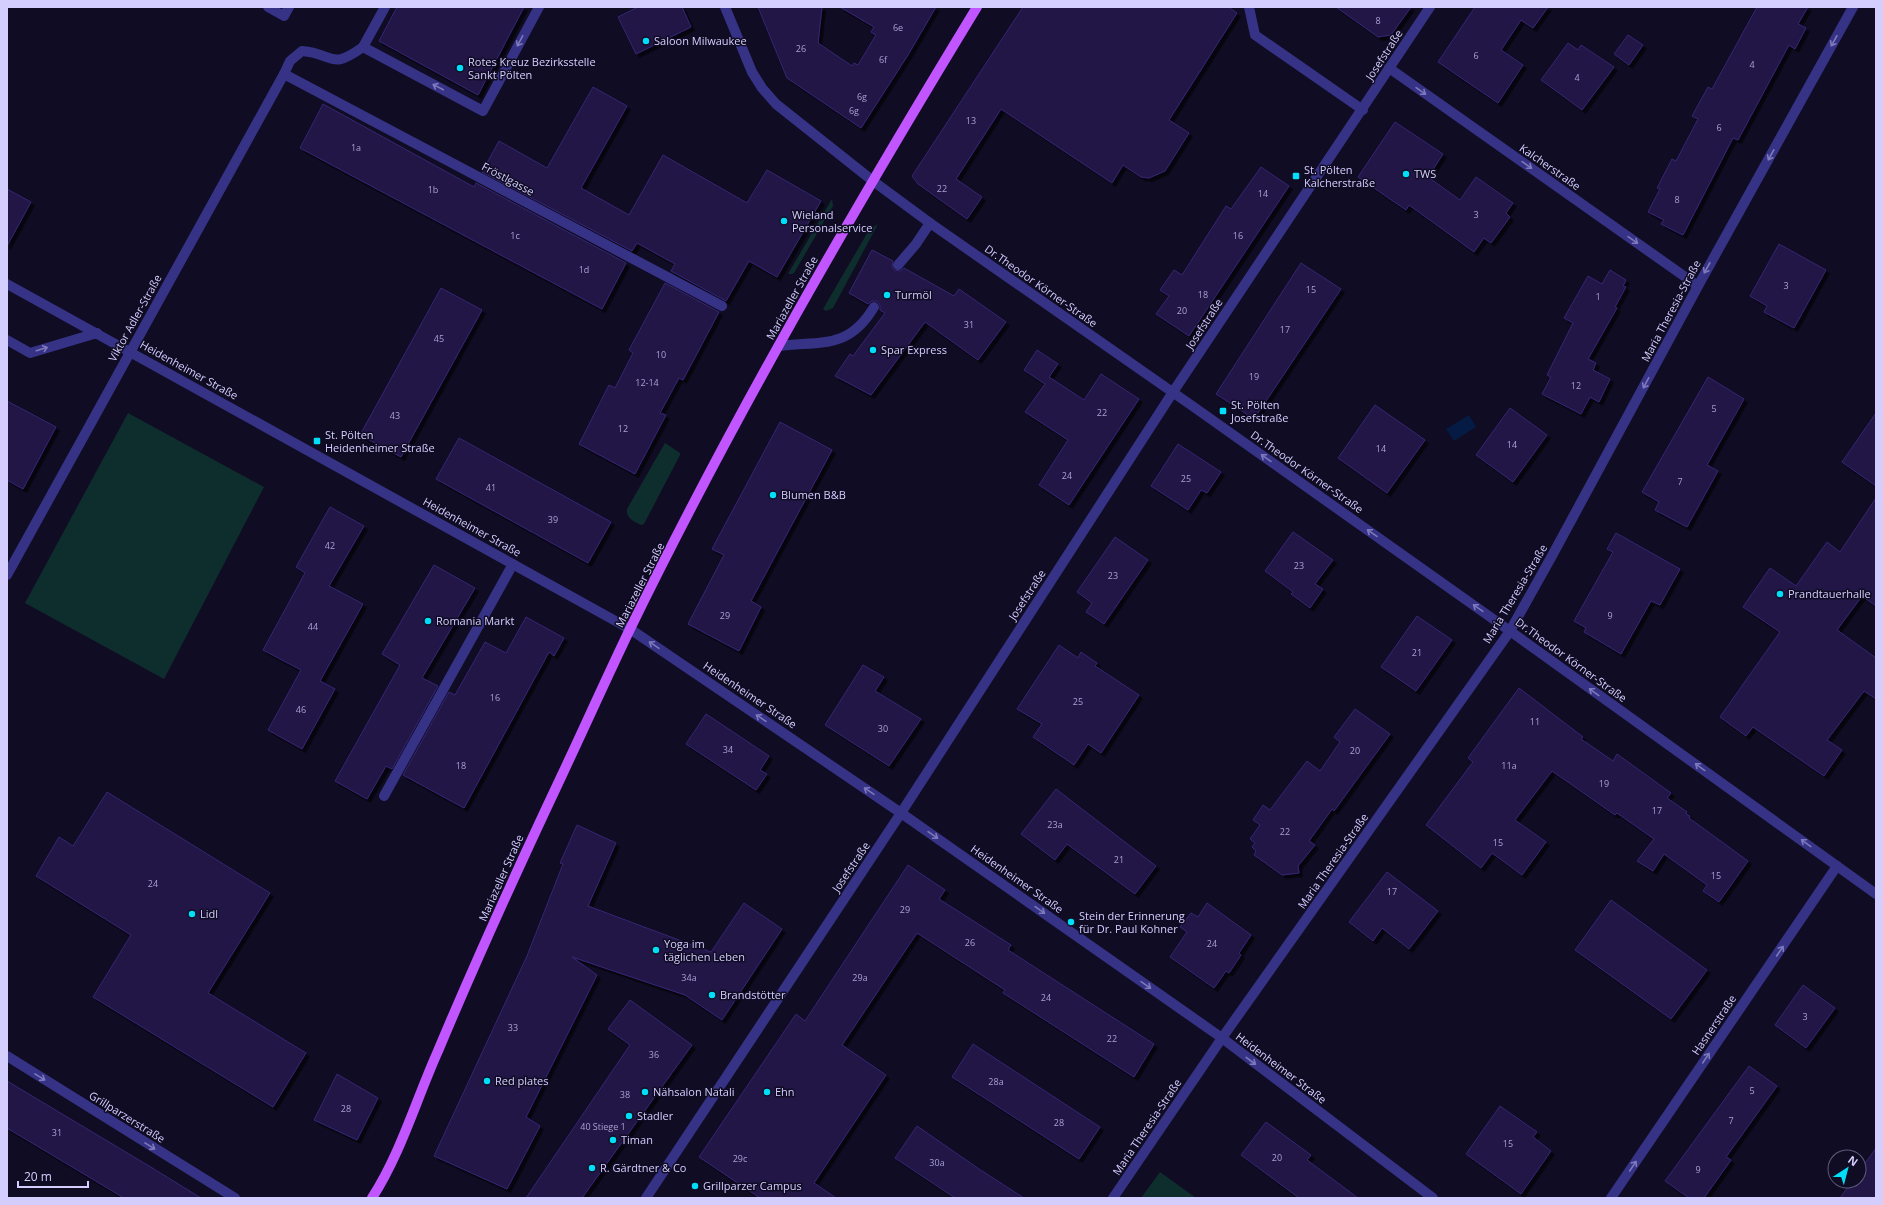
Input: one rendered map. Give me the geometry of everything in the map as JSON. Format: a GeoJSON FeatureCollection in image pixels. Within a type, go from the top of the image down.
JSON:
{"type":"FeatureCollection","features":[{"type":"Feature","properties":{"kind":"main road","name":"Mariazeller Straße"},"geometry":{"type":"LineString","coordinates":[[372,1198],[399,1147],[434,1058],[514,876],[630,629],[706,482],[779,346],[873,181],[977,7]]}},
{"type":"Feature","properties":{"kind":"street"},"geometry":{"type":"LineString","coordinates":[[268,7],[284,16],[289,7]]}},
{"type":"Feature","properties":{"kind":"street"},"geometry":{"type":"LineString","coordinates":[[385,7],[363,47],[483,111],[539,7]]}},
{"type":"Feature","properties":{"kind":"street","name":"Dr.Theodor Körner-Straße"},"geometry":{"type":"LineString","coordinates":[[725,7],[752,72],[762,88],[776,104],[873,181],[930,223],[1173,392],[1510,631],[1876,894]]}},
{"type":"Feature","properties":{"kind":"street"},"geometry":{"type":"LineString","coordinates":[[1249,7],[1255,34],[1363,110]]}},
{"type":"Feature","properties":{"kind":"street","name":"Josefstraße"},"geometry":{"type":"LineString","coordinates":[[646,1198],[901,813],[1173,392],[1363,110],[1430,7]]}},
{"type":"Feature","properties":{"kind":"street","name":"Maria Theresia-Straße"},"geometry":{"type":"LineString","coordinates":[[1113,1198],[1222,1038],[1510,631],[1554,554],[1698,286],[1853,7]]}},
{"type":"Feature","properties":{"kind":"street","name":"Viktor Adler-Straße"},"geometry":{"type":"LineString","coordinates":[[7,575],[290,61],[302,51],[312,52],[337,61],[347,58],[363,47]]}},
{"type":"Feature","properties":{"kind":"street","name":"Kalcherstraße"},"geometry":{"type":"LineString","coordinates":[[1389,68],[1698,286]]}},
{"type":"Feature","properties":{"kind":"street","name":"Fröstlgasse"},"geometry":{"type":"LineString","coordinates":[[284,74],[722,306]]}},
{"type":"Feature","properties":{"kind":"street"},"geometry":{"type":"LineString","coordinates":[[898,265],[916,244],[930,223]]}},
{"type":"Feature","properties":{"kind":"street","name":"Heidenheimer Straße"},"geometry":{"type":"LineString","coordinates":[[7,284],[630,629],[901,813],[1222,1038],[1433,1198]]}},
{"type":"Feature","properties":{"kind":"street"},"geometry":{"type":"LineString","coordinates":[[779,346],[839,340],[856,330],[865,322],[874,306]]}},
{"type":"Feature","properties":{"kind":"street"},"geometry":{"type":"LineString","coordinates":[[7,340],[30,353],[97,333]]}},
{"type":"Feature","properties":{"kind":"street"},"geometry":{"type":"LineString","coordinates":[[384,796],[513,564]]}},
{"type":"Feature","properties":{"kind":"street","name":"Hasnerstraße"},"geometry":{"type":"LineString","coordinates":[[1611,1198],[1837,866]]}},
{"type":"Feature","properties":{"kind":"street","name":"Grillparzerstraße"},"geometry":{"type":"LineString","coordinates":[[7,1056],[234,1198]]}},
{"type":"Feature","properties":{"kind":"green space"},"geometry":{"type":"Polygon","coordinates":[[[832,199],[833,206],[794,273],[788,274],[832,199]]]}},
{"type":"Feature","properties":{"kind":"green space"},"geometry":{"type":"Polygon","coordinates":[[[878,224],[833,308],[826,311],[823,309],[869,230],[878,224]]]}},
{"type":"Feature","properties":{"kind":"green space"},"geometry":{"type":"Polygon","coordinates":[[[128,413],[264,487],[164,679],[25,603],[128,413]]]}},
{"type":"Feature","properties":{"kind":"green space"},"geometry":{"type":"Polygon","coordinates":[[[665,443],[680,453],[680,455],[644,524],[641,525],[629,517],[627,509],[665,443]]]}},
{"type":"Feature","properties":{"kind":"green space"},"geometry":{"type":"Polygon","coordinates":[[[1160,1172],[1196,1198],[1141,1198],[1160,1172]]]}},
{"type":"Feature","properties":{"kind":"water"},"geometry":{"type":"Polygon","coordinates":[[[1469,415],[1476,427],[1454,441],[1446,429],[1469,415]]]}},
{"type":"Feature","properties":{"kind":"building","name":"Rotes Kreuz Bezirksstelle Sankt Pölten"},"geometry":{"type":"Polygon","coordinates":[[[397,7],[524,7],[478,95],[379,41],[397,7]]]}},
{"type":"Feature","properties":{"kind":"building","name":"Saloon Milwaukee"},"geometry":{"type":"Polygon","coordinates":[[[638,7],[682,7],[691,27],[636,54],[618,17],[638,7]]]}},
{"type":"Feature","properties":{"kind":"building"},"geometry":{"type":"Polygon","coordinates":[[[758,7],[822,7],[818,43],[852,66],[854,63],[858,65],[876,35],[871,32],[874,27],[840,7],[936,7],[908,55],[861,128],[787,78],[758,7]]]}},
{"type":"Feature","properties":{"kind":"building"},"geometry":{"type":"Polygon","coordinates":[[[1023,7],[1228,7],[1237,13],[1169,120],[1189,133],[1165,171],[1149,178],[1141,177],[1123,165],[1112,183],[1001,109],[956,179],[982,197],[967,219],[918,184],[912,176],[1023,7]]]}},
{"type":"Feature","properties":{"kind":"building"},"geometry":{"type":"Polygon","coordinates":[[[1336,7],[1411,7],[1391,35],[1378,37],[1336,7]]]}},
{"type":"Feature","properties":{"kind":"building"},"geometry":{"type":"Polygon","coordinates":[[[1475,7],[1548,7],[1533,28],[1521,20],[1501,50],[1523,65],[1498,103],[1438,62],[1475,7]]]}},
{"type":"Feature","properties":{"kind":"building"},"geometry":{"type":"Polygon","coordinates":[[[1757,7],[1808,7],[1798,24],[1806,28],[1795,49],[1789,45],[1738,140],[1733,138],[1683,235],[1661,224],[1664,220],[1648,212],[1660,189],[1657,188],[1672,159],[1676,161],[1698,119],[1692,116],[1708,87],[1712,89],[1757,7]]]}},
{"type":"Feature","properties":{"kind":"building"},"geometry":{"type":"Polygon","coordinates":[[[1628,35],[1643,45],[1629,65],[1614,54],[1628,35]]]}},
{"type":"Feature","properties":{"kind":"building"},"geometry":{"type":"Polygon","coordinates":[[[1568,43],[1578,50],[1581,45],[1614,67],[1582,110],[1541,80],[1568,43]]]}},
{"type":"Feature","properties":{"kind":"building"},"geometry":{"type":"Polygon","coordinates":[[[593,87],[627,106],[581,188],[629,215],[663,155],[747,203],[767,170],[821,201],[777,277],[749,261],[726,301],[671,271],[675,264],[637,243],[632,251],[482,172],[499,141],[547,168],[593,87]]]}},
{"type":"Feature","properties":{"kind":"building"},"geometry":{"type":"Polygon","coordinates":[[[323,104],[474,187],[476,183],[626,263],[602,309],[300,148],[323,104]]]}},
{"type":"Feature","properties":{"kind":"building"},"geometry":{"type":"Polygon","coordinates":[[[1395,122],[1443,154],[1428,177],[1460,200],[1476,177],[1513,203],[1506,213],[1510,217],[1491,243],[1484,238],[1474,252],[1409,205],[1406,210],[1358,177],[1395,122]]]}},
{"type":"Feature","properties":{"kind":"building"},"geometry":{"type":"Polygon","coordinates":[[[1261,167],[1289,186],[1189,336],[1156,314],[1169,296],[1160,290],[1174,270],[1182,275],[1226,206],[1231,209],[1261,167]]]}},
{"type":"Feature","properties":{"kind":"building"},"geometry":{"type":"Polygon","coordinates":[[[7,189],[31,202],[7,246],[7,189]]]}},
{"type":"Feature","properties":{"kind":"building"},"geometry":{"type":"Polygon","coordinates":[[[1779,244],[1826,270],[1794,328],[1764,312],[1767,306],[1750,296],[1779,244]]]}},
{"type":"Feature","properties":{"kind":"building"},"geometry":{"type":"Polygon","coordinates":[[[872,250],[893,261],[892,267],[894,270],[900,271],[904,268],[954,296],[959,289],[1006,322],[978,360],[925,322],[871,395],[835,376],[850,354],[853,356],[885,313],[880,310],[880,305],[877,301],[872,301],[868,304],[849,293],[872,250]]]}},
{"type":"Feature","properties":{"kind":"building"},"geometry":{"type":"Polygon","coordinates":[[[1301,263],[1341,289],[1254,419],[1216,394],[1301,263]]]}},
{"type":"Feature","properties":{"kind":"building"},"geometry":{"type":"Polygon","coordinates":[[[1610,270],[1626,280],[1623,286],[1626,287],[1615,307],[1617,308],[1588,359],[1596,363],[1593,370],[1610,379],[1599,402],[1590,397],[1581,414],[1542,394],[1551,377],[1547,375],[1573,323],[1564,318],[1588,276],[1602,284],[1610,270]]]}},
{"type":"Feature","properties":{"kind":"building"},"geometry":{"type":"Polygon","coordinates":[[[665,283],[719,312],[683,380],[679,378],[660,413],[666,415],[635,474],[579,444],[609,385],[615,388],[633,353],[629,350],[665,283]]]}},
{"type":"Feature","properties":{"kind":"building"},"geometry":{"type":"Polygon","coordinates":[[[441,288],[482,310],[401,457],[360,435],[441,288]]]}},
{"type":"Feature","properties":{"kind":"building"},"geometry":{"type":"Polygon","coordinates":[[[1037,350],[1058,364],[1049,377],[1084,400],[1101,374],[1139,399],[1069,505],[1039,485],[1068,440],[1025,412],[1045,384],[1024,370],[1037,350]]]}},
{"type":"Feature","properties":{"kind":"building"},"geometry":{"type":"Polygon","coordinates":[[[1708,377],[1744,399],[1707,465],[1718,471],[1687,527],[1655,510],[1659,502],[1642,492],[1708,377]]]}},
{"type":"Feature","properties":{"kind":"building"},"geometry":{"type":"Polygon","coordinates":[[[7,401],[56,427],[23,489],[7,480],[7,401]]]}},
{"type":"Feature","properties":{"kind":"building"},"geometry":{"type":"Polygon","coordinates":[[[1375,405],[1425,440],[1387,493],[1338,458],[1375,405]]]}},
{"type":"Feature","properties":{"kind":"building"},"geometry":{"type":"Polygon","coordinates":[[[1510,408],[1547,435],[1513,482],[1476,455],[1510,408]]]}},
{"type":"Feature","properties":{"kind":"building"},"geometry":{"type":"Polygon","coordinates":[[[1876,413],[1876,486],[1842,462],[1876,413]]]}},
{"type":"Feature","properties":{"kind":"building"},"geometry":{"type":"Polygon","coordinates":[[[780,422],[832,450],[751,601],[761,607],[739,651],[688,624],[724,555],[712,549],[780,422]]]}},
{"type":"Feature","properties":{"kind":"building"},"geometry":{"type":"Polygon","coordinates":[[[459,438],[611,522],[588,563],[436,479],[459,438]]]}},
{"type":"Feature","properties":{"kind":"building"},"geometry":{"type":"Polygon","coordinates":[[[1178,444],[1221,472],[1207,493],[1201,490],[1188,510],[1151,486],[1178,444]]]}},
{"type":"Feature","properties":{"kind":"building","name":"Prandtauerhalle"},"geometry":{"type":"Polygon","coordinates":[[[1876,498],[1876,606],[1862,596],[1837,630],[1876,658],[1876,699],[1864,691],[1827,740],[1842,750],[1824,776],[1753,727],[1746,736],[1720,717],[1780,632],[1743,607],[1770,568],[1796,586],[1827,542],[1840,552],[1876,498]]]}},
{"type":"Feature","properties":{"kind":"building"},"geometry":{"type":"Polygon","coordinates":[[[330,507],[364,526],[329,586],[363,604],[320,681],[335,689],[302,749],[268,730],[301,670],[263,650],[305,573],[296,567],[330,507]]]}},
{"type":"Feature","properties":{"kind":"building"},"geometry":{"type":"Polygon","coordinates":[[[1293,532],[1333,560],[1315,584],[1323,589],[1310,608],[1291,594],[1293,592],[1265,571],[1293,532]]]}},
{"type":"Feature","properties":{"kind":"building"},"geometry":{"type":"Polygon","coordinates":[[[1616,533],[1680,569],[1660,605],[1651,601],[1621,654],[1584,632],[1586,628],[1574,621],[1613,552],[1607,549],[1616,533]]]}},
{"type":"Feature","properties":{"kind":"building"},"geometry":{"type":"Polygon","coordinates":[[[1115,537],[1148,560],[1104,624],[1086,612],[1092,603],[1077,592],[1115,537]]]}},
{"type":"Feature","properties":{"kind":"building"},"geometry":{"type":"Polygon","coordinates":[[[434,565],[475,588],[422,678],[438,686],[392,769],[386,766],[367,799],[335,781],[400,665],[382,654],[434,565]]]}},
{"type":"Feature","properties":{"kind":"building"},"geometry":{"type":"Polygon","coordinates":[[[1417,616],[1452,640],[1416,691],[1381,667],[1417,616]]]}},
{"type":"Feature","properties":{"kind":"building"},"geometry":{"type":"Polygon","coordinates":[[[526,617],[564,638],[554,656],[549,652],[464,808],[403,775],[449,692],[455,695],[485,642],[506,653],[526,617]]]}},
{"type":"Feature","properties":{"kind":"building"},"geometry":{"type":"Polygon","coordinates":[[[1059,645],[1078,658],[1081,652],[1097,663],[1095,666],[1139,695],[1101,753],[1088,744],[1074,765],[1033,737],[1042,724],[1017,709],[1059,645]]]}},
{"type":"Feature","properties":{"kind":"building"},"geometry":{"type":"Polygon","coordinates":[[[863,665],[884,677],[875,691],[921,719],[889,766],[825,725],[863,665]]]}},
{"type":"Feature","properties":{"kind":"building"},"geometry":{"type":"Polygon","coordinates":[[[1519,688],[1583,737],[1581,739],[1613,761],[1617,754],[1671,793],[1667,798],[1687,812],[1686,814],[1690,816],[1689,818],[1748,861],[1719,902],[1703,891],[1707,885],[1664,854],[1653,871],[1637,861],[1654,839],[1617,813],[1615,815],[1552,771],[1515,820],[1546,842],[1522,875],[1492,853],[1481,868],[1426,825],[1473,762],[1468,758],[1519,688]]]}},
{"type":"Feature","properties":{"kind":"building"},"geometry":{"type":"Polygon","coordinates":[[[1355,709],[1390,734],[1334,811],[1332,809],[1309,841],[1315,845],[1298,866],[1299,873],[1282,875],[1254,855],[1256,851],[1252,847],[1255,843],[1250,839],[1260,825],[1253,820],[1263,805],[1270,810],[1307,761],[1320,771],[1340,742],[1334,737],[1355,709]]]}},
{"type":"Feature","properties":{"kind":"building"},"geometry":{"type":"Polygon","coordinates":[[[706,714],[769,756],[760,770],[767,774],[756,790],[686,744],[706,714]]]}},
{"type":"Feature","properties":{"kind":"building"},"geometry":{"type":"Polygon","coordinates":[[[1056,789],[1156,866],[1135,894],[1067,844],[1055,860],[1021,834],[1056,789]]]}},
{"type":"Feature","properties":{"kind":"building"},"geometry":{"type":"Polygon","coordinates":[[[107,792],[270,893],[208,993],[306,1053],[273,1107],[93,997],[131,935],[36,876],[59,837],[73,846],[107,792]]]}},
{"type":"Feature","properties":{"kind":"building"},"geometry":{"type":"Polygon","coordinates":[[[577,825],[616,843],[588,906],[711,952],[744,903],[782,929],[722,1020],[685,995],[572,957],[597,975],[526,1117],[540,1126],[507,1189],[434,1156],[527,956],[563,864],[560,863],[577,825]]]}},
{"type":"Feature","properties":{"kind":"building"},"geometry":{"type":"Polygon","coordinates":[[[908,865],[945,890],[939,899],[1011,945],[1008,950],[1154,1044],[1134,1077],[1003,993],[1005,990],[917,933],[842,1045],[886,1075],[814,1183],[836,1198],[760,1198],[699,1157],[796,1014],[805,1021],[908,865]]]}},
{"type":"Feature","properties":{"kind":"building"},"geometry":{"type":"Polygon","coordinates":[[[1387,872],[1438,911],[1409,949],[1382,928],[1373,941],[1349,922],[1387,872]]]}},
{"type":"Feature","properties":{"kind":"building"},"geometry":{"type":"Polygon","coordinates":[[[1611,900],[1707,970],[1671,1019],[1575,950],[1611,900]]]}},
{"type":"Feature","properties":{"kind":"building"},"geometry":{"type":"Polygon","coordinates":[[[1207,903],[1251,935],[1239,953],[1241,955],[1229,973],[1226,971],[1214,988],[1170,957],[1187,932],[1180,927],[1191,913],[1198,917],[1207,903]]]}},
{"type":"Feature","properties":{"kind":"building"},"geometry":{"type":"Polygon","coordinates":[[[1803,985],[1835,1008],[1806,1048],[1775,1025],[1803,985]]]}},
{"type":"Feature","properties":{"kind":"building"},"geometry":{"type":"Polygon","coordinates":[[[630,1000],[692,1045],[582,1198],[526,1198],[630,1045],[608,1029],[630,1000]]]}},
{"type":"Feature","properties":{"kind":"building"},"geometry":{"type":"Polygon","coordinates":[[[973,1044],[1100,1127],[1079,1159],[952,1077],[973,1044]]]}},
{"type":"Feature","properties":{"kind":"building"},"geometry":{"type":"Polygon","coordinates":[[[1749,1066],[1777,1086],[1726,1157],[1731,1160],[1704,1198],[1689,1198],[1665,1181],[1749,1066]]]}},
{"type":"Feature","properties":{"kind":"building"},"geometry":{"type":"Polygon","coordinates":[[[337,1074],[378,1098],[357,1140],[314,1120],[337,1074]]]}},
{"type":"Feature","properties":{"kind":"building"},"geometry":{"type":"Polygon","coordinates":[[[7,1081],[201,1198],[124,1198],[7,1128],[7,1081]]]}},
{"type":"Feature","properties":{"kind":"building"},"geometry":{"type":"Polygon","coordinates":[[[1500,1106],[1537,1132],[1533,1137],[1551,1151],[1521,1194],[1466,1154],[1500,1106]]]}},
{"type":"Feature","properties":{"kind":"building"},"geometry":{"type":"Polygon","coordinates":[[[1266,1122],[1311,1155],[1307,1160],[1358,1198],[1299,1198],[1241,1155],[1266,1122]]]}},
{"type":"Feature","properties":{"kind":"building"},"geometry":{"type":"Polygon","coordinates":[[[917,1126],[1024,1198],[955,1198],[895,1158],[917,1126]]]}},
{"type":"Feature","properties":{"kind":"building"},"geometry":{"type":"Polygon","coordinates":[[[1876,1148],[1876,1198],[1840,1198],[1846,1189],[1867,1189],[1867,1161],[1876,1148]]]}},
{"type":"Feature","properties":{"kind":"place","name":"Saloon Milwaukee"},"geometry":{"type":"Point","coordinates":[646,41]}},
{"type":"Feature","properties":{"kind":"place","name":"Rotes Kreuz Bezirksstelle Sankt Pölten"},"geometry":{"type":"Point","coordinates":[460,68]}},
{"type":"Feature","properties":{"kind":"place","name":"TWS"},"geometry":{"type":"Point","coordinates":[1406,174]}},
{"type":"Feature","properties":{"kind":"place","name":"St. Pölten Kalcherstraße"},"geometry":{"type":"Point","coordinates":[1296,176]}},
{"type":"Feature","properties":{"kind":"place","name":"Wieland Personalservice"},"geometry":{"type":"Point","coordinates":[784,221]}},
{"type":"Feature","properties":{"kind":"place","name":"Turmöl"},"geometry":{"type":"Point","coordinates":[887,295]}},
{"type":"Feature","properties":{"kind":"place","name":"Spar Express"},"geometry":{"type":"Point","coordinates":[873,350]}},
{"type":"Feature","properties":{"kind":"place","name":"St. Pölten Josefstraße"},"geometry":{"type":"Point","coordinates":[1223,411]}},
{"type":"Feature","properties":{"kind":"place","name":"St. Pölten Heidenheimer Straße"},"geometry":{"type":"Point","coordinates":[317,441]}},
{"type":"Feature","properties":{"kind":"place","name":"Blumen B&B"},"geometry":{"type":"Point","coordinates":[773,495]}},
{"type":"Feature","properties":{"kind":"place","name":"Prandtauerhalle"},"geometry":{"type":"Point","coordinates":[1780,594]}},
{"type":"Feature","properties":{"kind":"place","name":"Romania Markt"},"geometry":{"type":"Point","coordinates":[428,621]}},
{"type":"Feature","properties":{"kind":"place","name":"Lidl"},"geometry":{"type":"Point","coordinates":[192,914]}},
{"type":"Feature","properties":{"kind":"place","name":"Stein der Erinnerung für Dr. Paul Kohner"},"geometry":{"type":"Point","coordinates":[1071,922]}},
{"type":"Feature","properties":{"kind":"place","name":"Yoga im täglichen Leben"},"geometry":{"type":"Point","coordinates":[656,950]}},
{"type":"Feature","properties":{"kind":"place","name":"Brandstötter"},"geometry":{"type":"Point","coordinates":[712,995]}},
{"type":"Feature","properties":{"kind":"place","name":"Red plates"},"geometry":{"type":"Point","coordinates":[487,1081]}},
{"type":"Feature","properties":{"kind":"place","name":"Nähsalon Natali"},"geometry":{"type":"Point","coordinates":[645,1092]}},
{"type":"Feature","properties":{"kind":"place","name":"Ehn"},"geometry":{"type":"Point","coordinates":[767,1092]}},
{"type":"Feature","properties":{"kind":"place","name":"Stadler"},"geometry":{"type":"Point","coordinates":[629,1116]}},
{"type":"Feature","properties":{"kind":"place","name":"Timan"},"geometry":{"type":"Point","coordinates":[613,1140]}},
{"type":"Feature","properties":{"kind":"place","name":"R. Gärdtner & Co"},"geometry":{"type":"Point","coordinates":[592,1168]}},
{"type":"Feature","properties":{"kind":"place","name":"Grillparzer Campus"},"geometry":{"type":"Point","coordinates":[695,1186]}}]}
